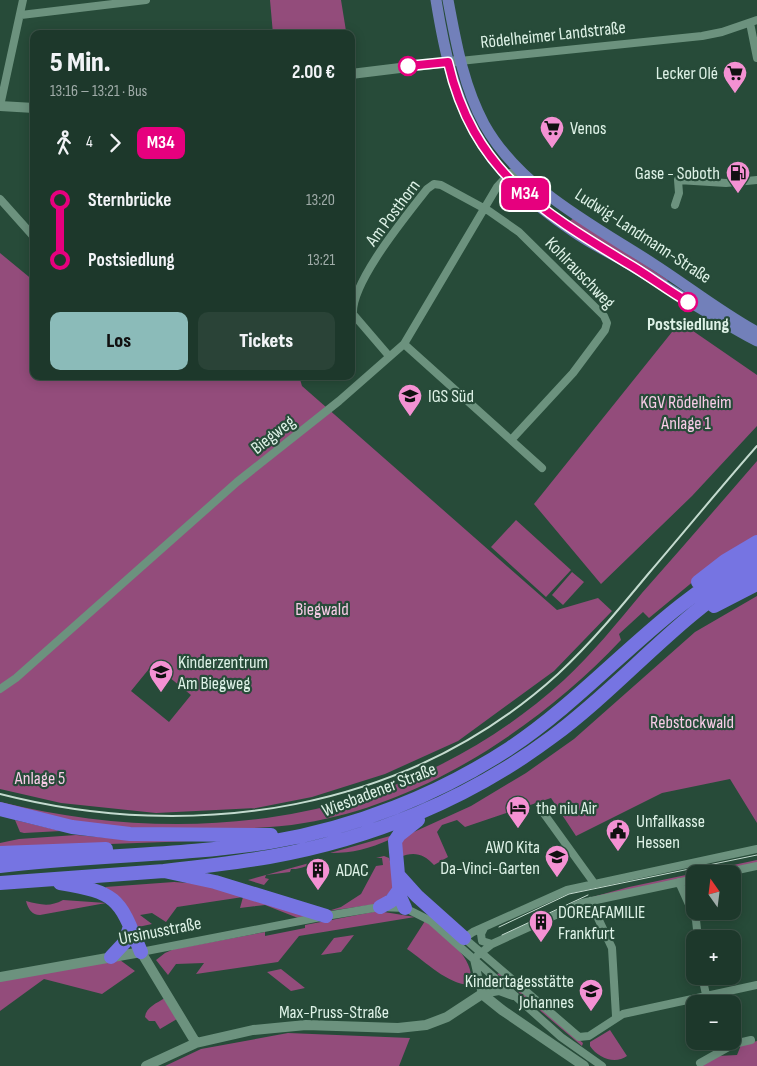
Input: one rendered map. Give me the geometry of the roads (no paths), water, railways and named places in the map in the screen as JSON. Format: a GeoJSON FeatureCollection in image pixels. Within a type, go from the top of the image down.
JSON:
{"type":"FeatureCollection","features":[{"type":"Feature","properties":{"kind":"highway"},"geometry":{"type":"LineString","coordinates":[[671,613],[703,578],[757,542]]}},
{"type":"Feature","properties":{"kind":"highway","name":"Wiesbadener Straße"},"geometry":{"type":"LineString","coordinates":[[0,866],[251,845],[304,835],[358,820],[424,796],[509,748],[571,703],[671,613],[720,577],[757,556]]}},
{"type":"Feature","properties":{"kind":"highway","name":"Wiesbadener Straße"},"geometry":{"type":"LineString","coordinates":[[164,871],[297,852],[356,836],[441,804],[516,761],[552,737],[707,602],[757,569]]}},
{"type":"Feature","properties":{"kind":"highway"},"geometry":{"type":"LineString","coordinates":[[665,637],[729,598],[757,584]]}},
{"type":"Feature","properties":{"kind":"highway"},"geometry":{"type":"LineString","coordinates":[[405,908],[399,890],[399,876],[394,849],[398,834],[441,804]]}},
{"type":"Feature","properties":{"kind":"highway"},"geometry":{"type":"LineString","coordinates":[[0,809],[72,827],[130,834],[304,835]]}},
{"type":"Feature","properties":{"kind":"highway"},"geometry":{"type":"LineString","coordinates":[[0,853],[108,849],[169,853]]}},
{"type":"Feature","properties":{"kind":"highway"},"geometry":{"type":"LineString","coordinates":[[0,883],[164,871],[215,882],[326,916]]}},
{"type":"Feature","properties":{"kind":"highway"},"geometry":{"type":"LineString","coordinates":[[399,876],[463,943]]}},
{"type":"Feature","properties":{"kind":"highway"},"geometry":{"type":"LineString","coordinates":[[37,879],[103,893],[117,902],[150,953]]}},
{"type":"Feature","properties":{"kind":"highway"},"geometry":{"type":"LineString","coordinates":[[380,907],[395,898],[399,890]]}},
{"type":"Feature","properties":{"kind":"highway"},"geometry":{"type":"LineString","coordinates":[[111,957],[125,942],[129,923]]}},
{"type":"Feature","properties":{"kind":"main road","name":"Ludwig-Landmann-Straße"},"geometry":{"type":"LineString","coordinates":[[436,0],[448,62],[456,91],[471,126],[506,176],[556,219],[684,299],[757,341]]}},
{"type":"Feature","properties":{"kind":"main road","name":"Ludwig-Landmann-Straße"},"geometry":{"type":"LineString","coordinates":[[448,0],[460,61],[474,105],[484,125],[497,144],[522,172],[572,210],[757,332]]}},
{"type":"Feature","properties":{"kind":"main road","name":"Rödelheimer Landstraße"},"geometry":{"type":"LineString","coordinates":[[355,74],[460,61]]}},
{"type":"Feature","properties":{"kind":"main road"},"geometry":{"type":"LineString","coordinates":[[0,106],[30,108]]}},
{"type":"Feature","properties":{"kind":"main road"},"geometry":{"type":"LineString","coordinates":[[556,219],[569,219],[572,216],[572,210]]}},
{"type":"Feature","properties":{"kind":"main road"},"geometry":{"type":"LineString","coordinates":[[150,953],[154,973],[196,1043]]}},
{"type":"Feature","properties":{"kind":"main road","name":"Ursinusstraße"},"geometry":{"type":"LineString","coordinates":[[0,977],[111,957],[150,953]]}},
{"type":"Feature","properties":{"kind":"main road"},"geometry":{"type":"LineString","coordinates":[[482,994],[502,1010],[584,1066]]}},
{"type":"Feature","properties":{"kind":"main road","name":"Max-Pruss-Straße"},"geometry":{"type":"LineString","coordinates":[[146,1066],[196,1043],[222,1036],[278,1026],[398,1028],[426,1025],[447,1017],[482,994]]}},
{"type":"Feature","properties":{"kind":"street"},"geometry":{"type":"LineString","coordinates":[[0,106],[23,0]]}},
{"type":"Feature","properties":{"kind":"street"},"geometry":{"type":"LineString","coordinates":[[21,15],[146,0]]}},
{"type":"Feature","properties":{"kind":"street"},"geometry":{"type":"LineString","coordinates":[[753,21],[757,58]]}},
{"type":"Feature","properties":{"kind":"street","name":"Rödelheimer Landstraße"},"geometry":{"type":"LineString","coordinates":[[460,61],[702,36],[753,21]]}},
{"type":"Feature","properties":{"kind":"street"},"geometry":{"type":"LineString","coordinates":[[506,176],[510,173],[522,172]]}},
{"type":"Feature","properties":{"kind":"street","name":"Biegweg"},"geometry":{"type":"LineString","coordinates":[[0,689],[16,678],[237,482],[339,401],[404,344],[483,208],[506,176]]}},
{"type":"Feature","properties":{"kind":"street"},"geometry":{"type":"LineString","coordinates":[[675,205],[680,193],[678,180],[726,183],[757,180]]}},
{"type":"Feature","properties":{"kind":"street","name":"Am Posthorn"},"geometry":{"type":"LineString","coordinates":[[355,296],[389,239],[427,189],[434,184],[441,185],[483,208]]}},
{"type":"Feature","properties":{"kind":"street"},"geometry":{"type":"LineString","coordinates":[[0,199],[30,233]]}},
{"type":"Feature","properties":{"kind":"street","name":"Kohlrauschweg"},"geometry":{"type":"LineString","coordinates":[[483,208],[519,232],[604,316],[607,323],[605,330],[574,373],[512,439]]}},
{"type":"Feature","properties":{"kind":"street","name":"Am Posthorn"},"geometry":{"type":"LineString","coordinates":[[355,316],[389,356]]}},
{"type":"Feature","properties":{"kind":"street"},"geometry":{"type":"LineString","coordinates":[[404,344],[512,439],[542,468]]}},
{"type":"Feature","properties":{"kind":"street"},"geometry":{"type":"LineString","coordinates":[[542,811],[594,883]]}},
{"type":"Feature","properties":{"kind":"street"},"geometry":{"type":"LineString","coordinates":[[463,943],[484,928],[562,892],[594,883],[757,849]]}},
{"type":"Feature","properties":{"kind":"street"},"geometry":{"type":"LineString","coordinates":[[741,869],[757,866]]}},
{"type":"Feature","properties":{"kind":"street"},"geometry":{"type":"LineString","coordinates":[[474,959],[480,952],[492,944],[590,901],[686,881]]}},
{"type":"Feature","properties":{"kind":"street"},"geometry":{"type":"LineString","coordinates":[[679,882],[696,920],[697,930]]}},
{"type":"Feature","properties":{"kind":"street"},"geometry":{"type":"LineString","coordinates":[[590,901],[612,948],[616,1016]]}},
{"type":"Feature","properties":{"kind":"street","name":"Ursinusstraße"},"geometry":{"type":"LineString","coordinates":[[150,953],[326,916],[380,907],[405,908]]}},
{"type":"Feature","properties":{"kind":"street"},"geometry":{"type":"LineString","coordinates":[[405,908],[431,920],[463,943],[480,952],[579,1037],[589,1036],[616,1016],[686,1004]]}},
{"type":"Feature","properties":{"kind":"street"},"geometry":{"type":"LineString","coordinates":[[484,928],[481,934],[482,941],[492,944]]}},
{"type":"Feature","properties":{"kind":"street"},"geometry":{"type":"LineString","coordinates":[[463,943],[474,959],[518,998],[561,1036],[602,1066]]}},
{"type":"Feature","properties":{"kind":"street"},"geometry":{"type":"LineString","coordinates":[[474,959],[482,994],[498,991],[518,998]]}},
{"type":"Feature","properties":{"kind":"street"},"geometry":{"type":"LineString","coordinates":[[723,995],[757,984]]}},
{"type":"Feature","properties":{"kind":"street"},"geometry":{"type":"LineString","coordinates":[[741,1042],[751,1040]]}},
{"type":"Feature","properties":{"kind":"street"},"geometry":{"type":"LineString","coordinates":[[700,1063],[718,1050]]}},
{"type":"Feature","properties":{"kind":"tram line"},"geometry":{"type":"LineString","coordinates":[[499,927],[569,894],[757,855]]}},
{"type":"Feature","properties":{"kind":"tram line"},"geometry":{"type":"LineString","coordinates":[[502,935],[588,895]]}},
{"type":"Feature","properties":{"kind":"railway"},"geometry":{"type":"LineString","coordinates":[[0,794],[73,809],[148,816],[222,814],[295,804],[366,785],[434,758],[499,721],[558,674],[605,625],[757,446]]}},
{"type":"Feature","properties":{"kind":"place","name":"Lecker Olé"},"geometry":{"type":"Point","coordinates":[735,94]}},
{"type":"Feature","properties":{"kind":"place","name":"Venos"},"geometry":{"type":"Point","coordinates":[552,149]}},
{"type":"Feature","properties":{"kind":"place","name":"Gase - Soboth"},"geometry":{"type":"Point","coordinates":[738,194]}},
{"type":"Feature","properties":{"kind":"place","name":"Postsiedlung"},"geometry":{"type":"Point","coordinates":[688,302]}},
{"type":"Feature","properties":{"kind":"place","name":"IGS Süd"},"geometry":{"type":"Point","coordinates":[410,417]}},
{"type":"Feature","properties":{"kind":"place","name":"Kinderzentrum Am Biegweg"},"geometry":{"type":"Point","coordinates":[161,693]}},
{"type":"Feature","properties":{"kind":"place","name":"the niu Air"},"geometry":{"type":"Point","coordinates":[518,829]}},
{"type":"Feature","properties":{"kind":"place","name":"Unfallkasse Hessen"},"geometry":{"type":"Point","coordinates":[618,852]}},
{"type":"Feature","properties":{"kind":"place","name":"AWO Kita Da-Vinci-Garten"},"geometry":{"type":"Point","coordinates":[557,878]}},
{"type":"Feature","properties":{"kind":"place","name":"ADAC"},"geometry":{"type":"Point","coordinates":[318,891]}},
{"type":"Feature","properties":{"kind":"place","name":"DOREAFAMILIE Frankfurt"},"geometry":{"type":"Point","coordinates":[541,943]}},
{"type":"Feature","properties":{"kind":"place","name":"Kindertagesstätte Johannes"},"geometry":{"type":"Point","coordinates":[591,1012]}},
{"type":"Feature","properties":{"kind":"park label","name":"KGV Rödelheim Anlage 1"},"geometry":{"type":"Point","coordinates":[686,412]}},
{"type":"Feature","properties":{"kind":"park label","name":"Biegwald"},"geometry":{"type":"Point","coordinates":[322,609]}},
{"type":"Feature","properties":{"kind":"park label","name":"Rebstockwald"},"geometry":{"type":"Point","coordinates":[692,722]}},
{"type":"Feature","properties":{"kind":"park label","name":"Anlage 5"},"geometry":{"type":"Point","coordinates":[40,778]}}]}
